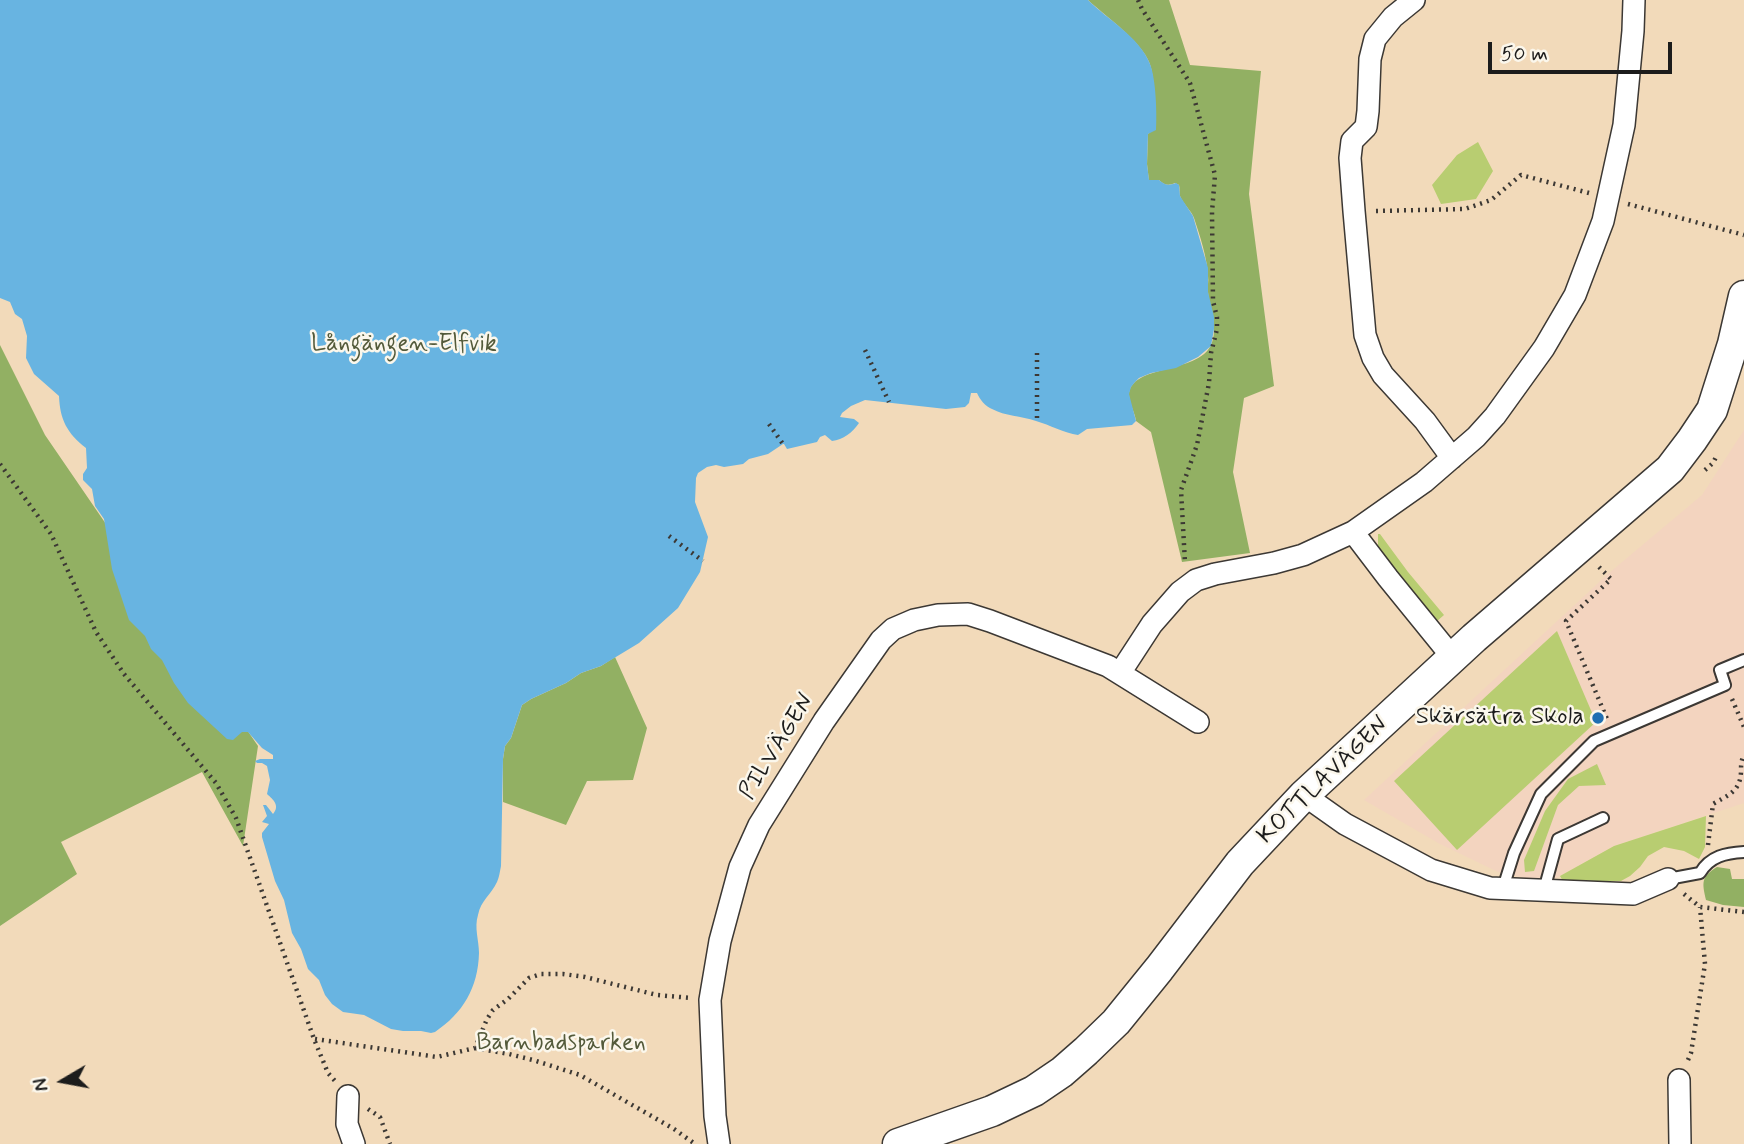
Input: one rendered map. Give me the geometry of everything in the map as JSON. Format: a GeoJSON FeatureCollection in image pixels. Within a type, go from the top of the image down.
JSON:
{"type":"FeatureCollection","features":[{"type":"Feature","properties":{"kind":"street"},"geometry":{"type":"LineString","coordinates":[[1413,0],[1393,17],[1375,39],[1370,59],[1366,127],[1352,141],[1350,158],[1354,211],[1365,335],[1373,358],[1383,375],[1425,421],[1452,458]]}},
{"type":"Feature","properties":{"kind":"street"},"geometry":{"type":"LineString","coordinates":[[1120,673],[1152,624],[1180,592],[1196,580],[1303,555],[1353,532],[1424,482],[1476,437],[1495,416],[1544,348],[1575,295],[1603,221],[1623,125],[1634,0]]}},
{"type":"Feature","properties":{"kind":"street","name":"KOTTLAVÄGEN"},"geometry":{"type":"LineString","coordinates":[[898,1144],[992,1111],[1034,1091],[1062,1072],[1116,1022],[1240,863],[1304,795],[1484,629],[1670,469],[1712,410],[1733,344],[1744,296]]}},
{"type":"Feature","properties":{"kind":"street"},"geometry":{"type":"LineString","coordinates":[[1353,532],[1453,658]]}},
{"type":"Feature","properties":{"kind":"street","name":"PILVÄGEN"},"geometry":{"type":"LineString","coordinates":[[719,1144],[715,1116],[710,1000],[720,941],[740,867],[759,825],[837,703],[881,640],[893,629],[914,620],[938,615],[968,614],[1108,666],[1198,722]]}},
{"type":"Feature","properties":{"kind":"street"},"geometry":{"type":"LineString","coordinates":[[1304,795],[1345,824],[1431,870],[1490,888],[1633,894],[1668,879]]}},
{"type":"Feature","properties":{"kind":"street"},"geometry":{"type":"LineString","coordinates":[[1679,1080],[1681,1144]]}},
{"type":"Feature","properties":{"kind":"street"},"geometry":{"type":"LineString","coordinates":[[348,1096],[348,1124],[354,1144]]}},
{"type":"Feature","properties":{"kind":"lane"},"geometry":{"type":"LineString","coordinates":[[1503,888],[1514,853],[1541,794],[1594,741],[1726,685],[1720,670],[1744,660]]}},
{"type":"Feature","properties":{"kind":"lane"},"geometry":{"type":"LineString","coordinates":[[1544,890],[1558,839],[1603,818]]}},
{"type":"Feature","properties":{"kind":"lane"},"geometry":{"type":"LineString","coordinates":[[1668,879],[1700,873],[1706,863],[1726,853],[1744,852]]}},
{"type":"Feature","properties":{"kind":"path"},"geometry":{"type":"LineString","coordinates":[[1138,0],[1189,83],[1215,175],[1212,212],[1213,301],[1217,329],[1197,445],[1181,490],[1186,587]]}},
{"type":"Feature","properties":{"kind":"path"},"geometry":{"type":"LineString","coordinates":[[1354,211],[1465,209],[1491,200],[1521,175],[1744,235]]}},
{"type":"Feature","properties":{"kind":"path"},"geometry":{"type":"LineString","coordinates":[[864,351],[890,402]]}},
{"type":"Feature","properties":{"kind":"path"},"geometry":{"type":"LineString","coordinates":[[1037,353],[1037,421]]}},
{"type":"Feature","properties":{"kind":"path"},"geometry":{"type":"LineString","coordinates":[[769,424],[783,444]]}},
{"type":"Feature","properties":{"kind":"path"},"geometry":{"type":"LineString","coordinates":[[1704,471],[1713,463],[1719,451]]}},
{"type":"Feature","properties":{"kind":"path"},"geometry":{"type":"LineString","coordinates":[[0,464],[51,534],[96,632],[124,674],[216,783],[236,818],[328,1073],[348,1096],[380,1116],[390,1144]]}},
{"type":"Feature","properties":{"kind":"path"},"geometry":{"type":"LineString","coordinates":[[669,536],[702,561]]}},
{"type":"Feature","properties":{"kind":"path"},"geometry":{"type":"LineString","coordinates":[[1608,558],[1599,567],[1611,579],[1566,621],[1613,733]]}},
{"type":"Feature","properties":{"kind":"path"},"geometry":{"type":"LineString","coordinates":[[1731,697],[1744,727]]}},
{"type":"Feature","properties":{"kind":"path"},"geometry":{"type":"LineString","coordinates":[[1709,841],[1713,804],[1735,792],[1741,778],[1741,758],[1744,755]]}},
{"type":"Feature","properties":{"kind":"path"},"geometry":{"type":"LineString","coordinates":[[1668,879],[1700,907],[1744,912]]}},
{"type":"Feature","properties":{"kind":"path"},"geometry":{"type":"LineString","coordinates":[[1679,1080],[1691,1053],[1705,964],[1700,907]]}},
{"type":"Feature","properties":{"kind":"path"},"geometry":{"type":"LineString","coordinates":[[475,1048],[493,1010],[530,978],[541,974],[585,977],[657,995],[710,1000]]}},
{"type":"Feature","properties":{"kind":"path"},"geometry":{"type":"LineString","coordinates":[[314,1039],[437,1056],[475,1048],[534,1060],[580,1075],[695,1144]]}},
{"type":"Feature","properties":{"kind":"shaded area","name":"Skärsätra Skola"},"geometry":{"type":"Polygon","coordinates":[[[1744,430],[1744,803],[1614,846],[1547,883],[1498,872],[1440,844],[1364,800],[1609,573],[1702,495],[1744,430]]]}},
{"type":"Feature","properties":{"kind":"green space"},"geometry":{"type":"Polygon","coordinates":[[[1088,0],[1169,0],[1190,65],[1261,71],[1249,194],[1274,386],[1244,398],[1233,472],[1250,553],[1182,562],[1151,432],[1136,421],[1130,402],[1132,385],[1140,378],[1193,361],[1204,354],[1211,345],[1214,325],[1206,261],[1194,218],[1180,196],[1179,185],[1166,184],[1159,180],[1149,181],[1148,134],[1156,123],[1153,82],[1148,59],[1134,41],[1088,0]]]}},
{"type":"Feature","properties":{"kind":"green space"},"geometry":{"type":"Polygon","coordinates":[[[1478,142],[1493,171],[1476,199],[1441,204],[1432,185],[1457,155],[1478,142]]]}},
{"type":"Feature","properties":{"kind":"green space"},"geometry":{"type":"Polygon","coordinates":[[[0,345],[45,435],[258,746],[243,846],[202,772],[61,842],[77,874],[0,926],[0,345]]]}},
{"type":"Feature","properties":{"kind":"green space"},"geometry":{"type":"Polygon","coordinates":[[[1378,534],[1444,615],[1436,622],[1380,554],[1378,534]]]}},
{"type":"Feature","properties":{"kind":"green space"},"geometry":{"type":"Polygon","coordinates":[[[1557,631],[1596,722],[1457,850],[1394,781],[1557,631]]]}},
{"type":"Feature","properties":{"kind":"green space"},"geometry":{"type":"Polygon","coordinates":[[[615,657],[647,728],[633,780],[587,781],[566,825],[503,802],[505,746],[511,738],[522,705],[615,657]]]}},
{"type":"Feature","properties":{"kind":"green space"},"geometry":{"type":"Polygon","coordinates":[[[1597,764],[1606,785],[1579,786],[1558,805],[1534,871],[1525,872],[1524,860],[1545,811],[1568,779],[1597,764]]]}},
{"type":"Feature","properties":{"kind":"green space"},"geometry":{"type":"Polygon","coordinates":[[[1706,816],[1705,847],[1699,859],[1684,851],[1664,847],[1648,856],[1640,867],[1621,881],[1564,883],[1560,876],[1614,846],[1706,816]]]}},
{"type":"Feature","properties":{"kind":"green space"},"geometry":{"type":"Polygon","coordinates":[[[1717,867],[1730,869],[1732,879],[1744,879],[1744,907],[1706,900],[1704,880],[1717,867]]]}},
{"type":"Feature","properties":{"kind":"water","name":"Långängen-Elfvik"},"geometry":{"type":"Polygon","coordinates":[[[0,0],[1088,0],[1134,41],[1150,64],[1155,87],[1156,130],[1148,134],[1149,180],[1179,185],[1180,196],[1193,216],[1208,268],[1208,292],[1214,317],[1211,346],[1198,357],[1176,368],[1151,373],[1135,382],[1129,394],[1136,421],[1132,425],[1087,429],[1078,435],[1073,434],[989,408],[977,393],[971,393],[969,403],[965,407],[946,409],[865,400],[842,413],[840,417],[854,419],[859,423],[840,439],[832,441],[825,435],[817,442],[787,449],[783,444],[768,454],[749,459],[743,464],[724,467],[716,465],[698,473],[695,502],[708,537],[700,572],[678,608],[639,643],[601,666],[581,673],[522,705],[511,738],[505,746],[501,866],[497,882],[481,905],[478,915],[478,966],[467,998],[454,1017],[435,1032],[391,1029],[364,1015],[343,1012],[332,1004],[319,980],[308,969],[292,933],[284,900],[275,881],[262,837],[269,824],[262,822],[267,816],[263,805],[273,814],[276,806],[267,794],[270,780],[267,766],[255,761],[273,759],[273,755],[262,748],[248,732],[242,732],[233,740],[227,739],[188,703],[145,636],[129,620],[112,569],[104,519],[95,506],[92,489],[83,480],[87,468],[86,448],[66,425],[59,396],[34,374],[26,358],[27,336],[22,319],[15,314],[10,302],[0,298],[0,0]]]}},
{"type":"Feature","properties":{"kind":"place","name":"Skärsätra Skola"},"geometry":{"type":"Point","coordinates":[1598,718]}},
{"type":"Feature","properties":{"kind":"park label","name":"Barnbadsparken"},"geometry":{"type":"Point","coordinates":[561,1044]}}]}
